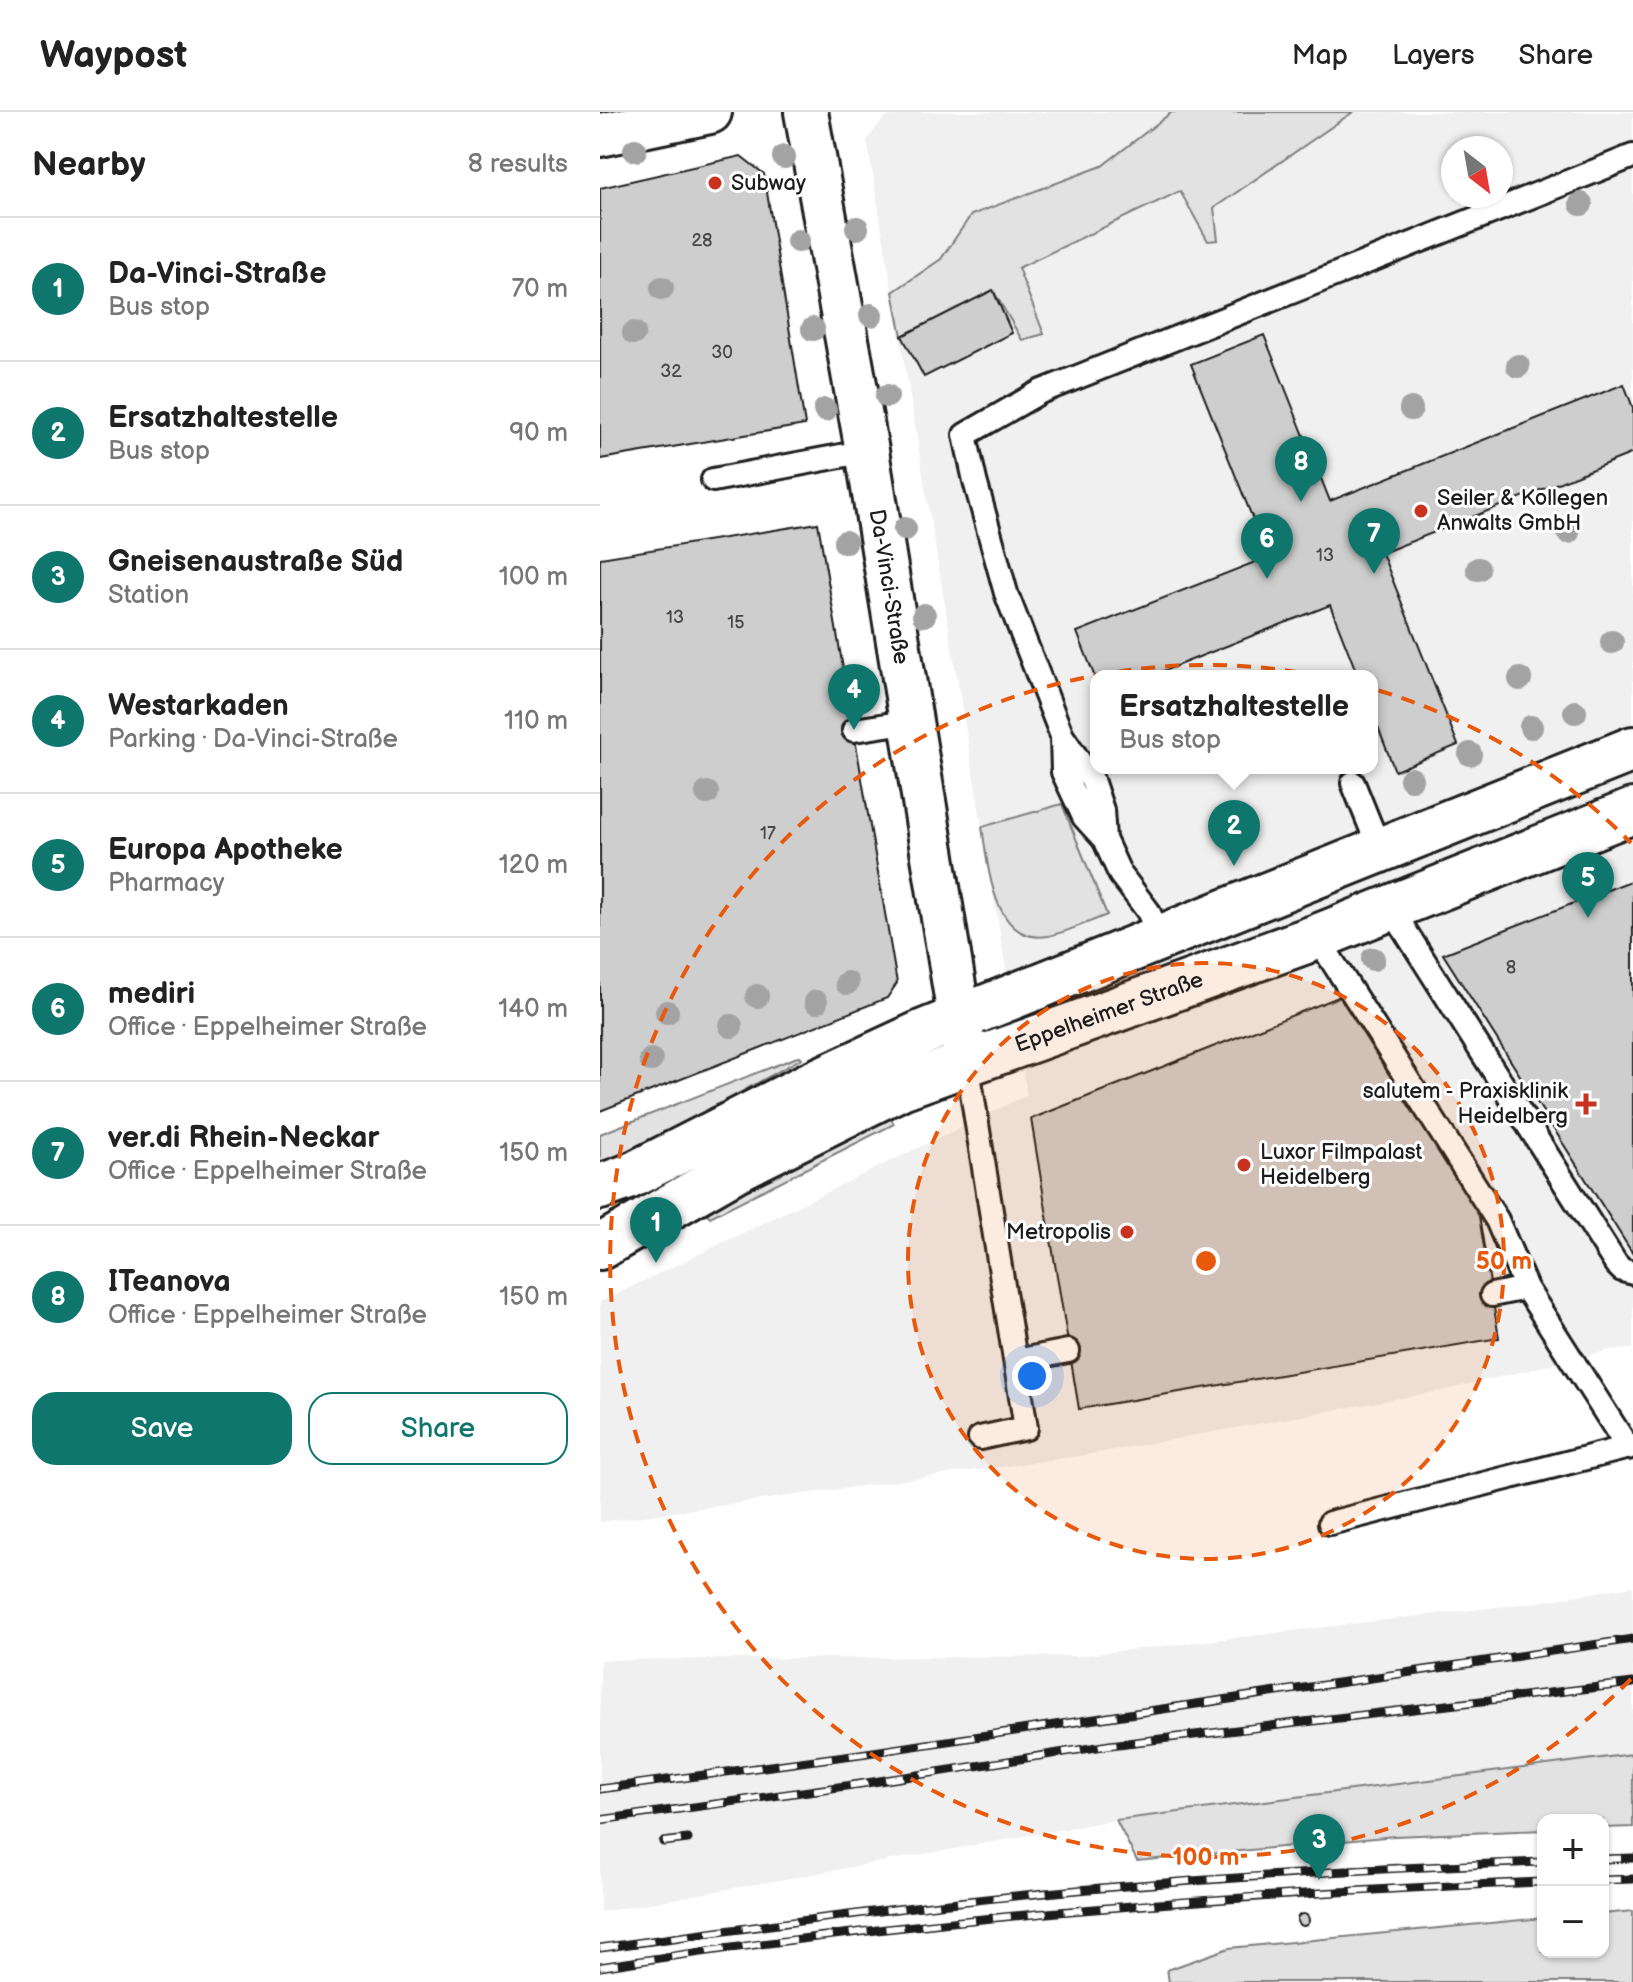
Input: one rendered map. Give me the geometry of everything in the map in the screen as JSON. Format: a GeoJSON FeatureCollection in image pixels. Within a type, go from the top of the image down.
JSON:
{"type":"FeatureCollection","features":[{"type":"Feature","properties":{"kind":"main road","name":"Eppelheimer Straße"},"geometry":{"type":"LineString","coordinates":[[600,1187],[628,1177],[882,1051],[960,1017],[1633,749]]}},
{"type":"Feature","properties":{"kind":"main road","name":"Eppelheimer Straße"},"geometry":{"type":"LineString","coordinates":[[600,1247],[801,1134],[901,1087],[1317,937],[1633,811]]}},
{"type":"Feature","properties":{"kind":"street"},"geometry":{"type":"LineString","coordinates":[[600,135],[710,112]]}},
{"type":"Feature","properties":{"kind":"street","name":"Da-Vinci-Straße"},"geometry":{"type":"LineString","coordinates":[[806,112],[867,451],[967,1062]]}},
{"type":"Feature","properties":{"kind":"lane"},"geometry":{"type":"LineString","coordinates":[[1160,938],[1148,911],[1120,874],[1104,839],[1102,810],[1092,780],[1062,736],[1006,593],[965,435],[1040,392],[1633,156]]}},
{"type":"Feature","properties":{"kind":"lane"},"geometry":{"type":"LineString","coordinates":[[713,480],[867,451]]}},
{"type":"Feature","properties":{"kind":"lane"},"geometry":{"type":"LineString","coordinates":[[854,730],[912,721]]}},
{"type":"Feature","properties":{"kind":"lane"},"geometry":{"type":"LineString","coordinates":[[1353,783],[1380,850]]}},
{"type":"Feature","properties":{"kind":"lane"},"geometry":{"type":"LineString","coordinates":[[1390,907],[1616,1264],[1622,1270],[1633,1273]]}},
{"type":"Feature","properties":{"kind":"lane"},"geometry":{"type":"LineString","coordinates":[[1317,937],[1497,1220],[1526,1288],[1631,1447],[1330,1523]]}},
{"type":"Feature","properties":{"kind":"lane"},"geometry":{"type":"LineString","coordinates":[[967,1062],[1026,1428],[980,1438]]}},
{"type":"Feature","properties":{"kind":"lane"},"geometry":{"type":"LineString","coordinates":[[1492,1295],[1526,1288]]}},
{"type":"Feature","properties":{"kind":"lane"},"geometry":{"type":"LineString","coordinates":[[1016,1361],[1068,1351]]}},
{"type":"Feature","properties":{"kind":"shaded area"},"geometry":{"type":"Polygon","coordinates":[[[908,112],[1633,112],[1633,1349],[1611,1350],[1445,1390],[1086,1455],[600,1522],[600,1302],[1027,1095],[867,140],[884,118],[908,112]]]}},
{"type":"Feature","properties":{"kind":"shaded area"},"geometry":{"type":"Polygon","coordinates":[[[1172,112],[1353,112],[1214,208],[1218,240],[1208,241],[1180,191],[1018,268],[1044,334],[1022,340],[993,290],[902,336],[893,292],[941,259],[971,215],[1102,166],[1172,112]]]}},
{"type":"Feature","properties":{"kind":"shaded area"},"geometry":{"type":"Polygon","coordinates":[[[1062,804],[1107,915],[1048,936],[1029,935],[1015,928],[996,898],[982,827],[1062,804]]]}},
{"type":"Feature","properties":{"kind":"shaded area"},"geometry":{"type":"Polygon","coordinates":[[[800,1056],[802,1058],[670,1132],[600,1163],[600,1134],[800,1056]]]}},
{"type":"Feature","properties":{"kind":"shaded area"},"geometry":{"type":"Polygon","coordinates":[[[888,1113],[894,1124],[710,1217],[706,1212],[798,1159],[888,1113]]]}},
{"type":"Feature","properties":{"kind":"shaded area"},"geometry":{"type":"Polygon","coordinates":[[[1633,1586],[1633,1754],[1115,1820],[600,1912],[600,1660],[1077,1656],[1532,1603],[1633,1586]]]}},
{"type":"Feature","properties":{"kind":"shaded area"},"geometry":{"type":"Polygon","coordinates":[[[1633,1754],[1633,1827],[1609,1828],[1609,1814],[1537,1814],[1537,1830],[1395,1836],[1137,1861],[1116,1820],[1633,1754]]]}},
{"type":"Feature","properties":{"kind":"shaded area"},"geometry":{"type":"Polygon","coordinates":[[[1633,1911],[1633,1982],[1169,1982],[1167,1970],[1229,1948],[1537,1919],[1537,1958],[1609,1958],[1609,1913],[1633,1911]]]}},
{"type":"Feature","properties":{"kind":"building"},"geometry":{"type":"Polygon","coordinates":[[[741,156],[764,174],[805,425],[600,459],[600,188],[741,156]]]}},
{"type":"Feature","properties":{"kind":"building"},"geometry":{"type":"Polygon","coordinates":[[[993,290],[1012,333],[924,377],[902,336],[993,290]]]}},
{"type":"Feature","properties":{"kind":"building"},"geometry":{"type":"Polygon","coordinates":[[[1264,335],[1330,501],[1624,384],[1633,408],[1633,453],[1382,553],[1458,745],[1395,771],[1378,727],[1378,670],[1356,670],[1330,605],[1166,670],[1092,670],[1077,632],[1268,557],[1191,364],[1264,335]]]}},
{"type":"Feature","properties":{"kind":"building"},"geometry":{"type":"Polygon","coordinates":[[[818,523],[897,983],[887,998],[600,1111],[600,558],[818,523]]]}},
{"type":"Feature","properties":{"kind":"building","name":"salutem - Praxisklinik Heidelberg"},"geometry":{"type":"Polygon","coordinates":[[[1633,880],[1633,1254],[1443,954],[1633,880]]]}},
{"type":"Feature","properties":{"kind":"building","name":"Luxor Filmpalast Heidelberg"},"geometry":{"type":"Polygon","coordinates":[[[1341,996],[1478,1210],[1499,1338],[1079,1409],[1031,1119],[1341,996]]]}},
{"type":"Feature","properties":{"kind":"building"},"geometry":{"type":"Polygon","coordinates":[[[1298,1915],[1308,1915],[1308,1925],[1298,1925],[1298,1915]]]}},
{"type":"Feature","properties":{"kind":"railway"},"geometry":{"type":"LineString","coordinates":[[600,1789],[860,1754],[1633,1639]]}},
{"type":"Feature","properties":{"kind":"railway"},"geometry":{"type":"LineString","coordinates":[[600,1820],[1110,1745],[1633,1683]]}},
{"type":"Feature","properties":{"kind":"railway"},"geometry":{"type":"LineString","coordinates":[[663,1842],[688,1839]]}},
{"type":"Feature","properties":{"kind":"railway"},"geometry":{"type":"LineString","coordinates":[[1609,1859],[1633,1858]]}},
{"type":"Feature","properties":{"kind":"railway"},"geometry":{"type":"LineString","coordinates":[[600,1948],[993,1898],[1281,1875],[1537,1862]]}},
{"type":"Feature","properties":{"kind":"railway"},"geometry":{"type":"LineString","coordinates":[[1609,1880],[1633,1879]]}},
{"type":"Feature","properties":{"kind":"railway"},"geometry":{"type":"LineString","coordinates":[[600,1967],[835,1935],[1070,1911],[1306,1894],[1537,1882]]}},
{"type":"Feature","properties":{"kind":"place","name":"Subway"},"geometry":{"type":"Point","coordinates":[715,183]}},
{"type":"Feature","properties":{"kind":"place","name":"ITeanova"},"geometry":{"type":"Point","coordinates":[1301,502]}},
{"type":"Feature","properties":{"kind":"place","name":"Seiler & Kollegen Anwalts GmbH"},"geometry":{"type":"Point","coordinates":[1421,511]}},
{"type":"Feature","properties":{"kind":"place","name":"ver.di Rhein-Neckar"},"geometry":{"type":"Point","coordinates":[1374,574]}},
{"type":"Feature","properties":{"kind":"place","name":"mediri"},"geometry":{"type":"Point","coordinates":[1267,579]}},
{"type":"Feature","properties":{"kind":"place","name":"Westarkaden"},"geometry":{"type":"Point","coordinates":[854,730]}},
{"type":"Feature","properties":{"kind":"place","name":"Ersatzhaltestelle"},"geometry":{"type":"Point","coordinates":[1234,866]}},
{"type":"Feature","properties":{"kind":"place","name":"Europa Apotheke"},"geometry":{"type":"Point","coordinates":[1588,918]}},
{"type":"Feature","properties":{"kind":"place","name":"salutem - Praxisklinik Heidelberg"},"geometry":{"type":"Point","coordinates":[1586,1104]}},
{"type":"Feature","properties":{"kind":"place","name":"Luxor Filmpalast Heidelberg"},"geometry":{"type":"Point","coordinates":[1244,1165]}},
{"type":"Feature","properties":{"kind":"place","name":"Metropolis"},"geometry":{"type":"Point","coordinates":[1127,1232]}},
{"type":"Feature","properties":{"kind":"place","name":"Da-Vinci-Straße"},"geometry":{"type":"Point","coordinates":[656,1263]}},
{"type":"Feature","properties":{"kind":"place","name":"Gneisenaustraße Süd"},"geometry":{"type":"Point","coordinates":[1319,1880]}}]}
